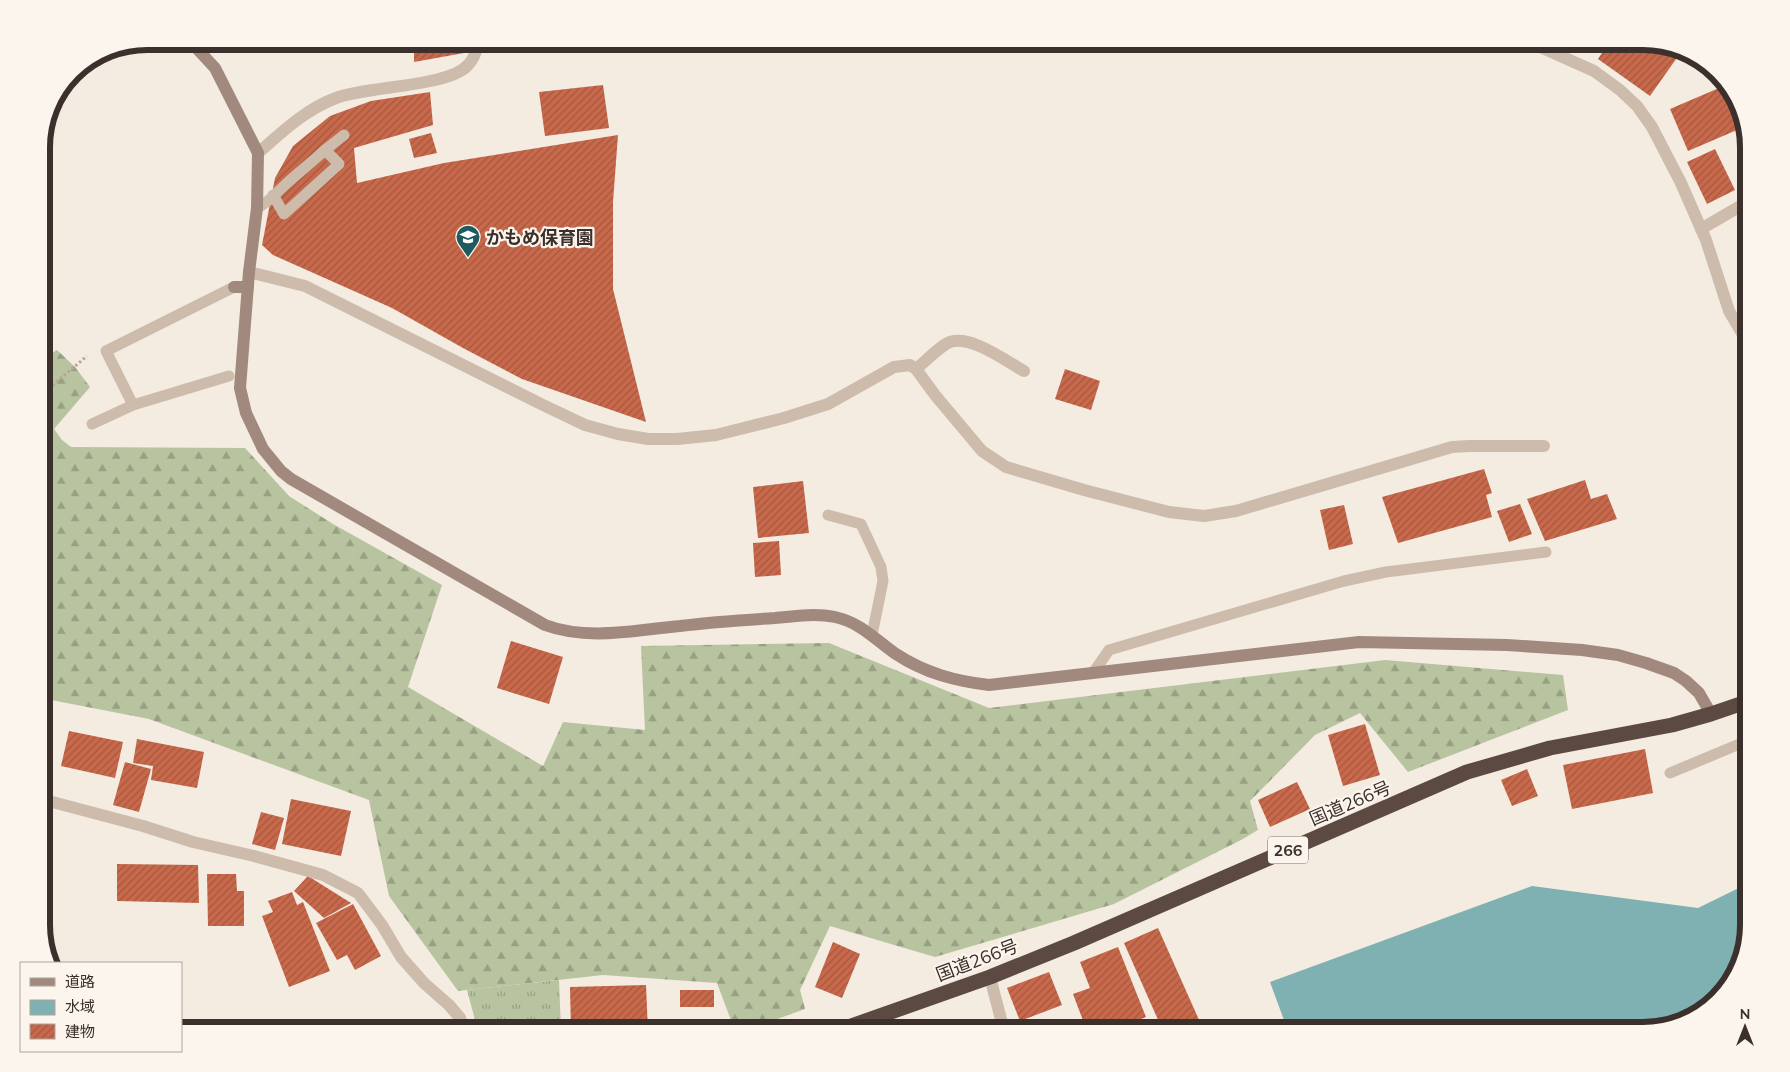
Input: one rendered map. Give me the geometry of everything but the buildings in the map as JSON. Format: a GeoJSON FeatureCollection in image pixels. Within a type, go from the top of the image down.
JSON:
{"type":"FeatureCollection","features":[{"type":"Feature","properties":{"kind":"highway","name":"国道266号"},"geometry":{"type":"LineString","coordinates":[[862,1022],[990,977],[1074,943],[1467,772],[1550,748],[1672,725],[1740,703]]}},
{"type":"Feature","properties":{"kind":"street"},"geometry":{"type":"LineString","coordinates":[[198,50],[215,68],[258,153],[257,208],[249,272],[241,287],[235,375],[246,414],[263,449],[281,471],[304,487],[545,625],[573,632],[611,633],[706,623],[819,616],[836,617],[851,622],[872,635],[894,653],[916,666],[942,677],[989,686],[1359,642],[1526,646],[1582,650],[1632,658],[1674,673],[1686,681],[1698,693],[1711,714]]}},
{"type":"Feature","properties":{"kind":"street"},"geometry":{"type":"LineString","coordinates":[[258,153],[314,108],[336,98],[359,92],[438,80],[457,74],[468,66],[477,50]]}},
{"type":"Feature","properties":{"kind":"street"},"geometry":{"type":"LineString","coordinates":[[1547,50],[1594,71],[1620,90],[1637,106],[1652,127],[1701,229],[1729,311],[1740,330]]}},
{"type":"Feature","properties":{"kind":"street"},"geometry":{"type":"LineString","coordinates":[[1701,229],[1740,206]]}},
{"type":"Feature","properties":{"kind":"street"},"geometry":{"type":"LineString","coordinates":[[249,272],[305,286],[499,384],[585,425],[618,434],[648,439],[678,439],[716,435],[784,418],[828,404],[894,367],[910,366],[916,369],[982,451],[1006,467],[1084,490],[1187,515],[1204,516],[1236,511],[1452,447],[1544,446]]}},
{"type":"Feature","properties":{"kind":"street"},"geometry":{"type":"LineString","coordinates":[[916,369],[947,343],[959,340],[970,342],[1024,371]]}},
{"type":"Feature","properties":{"kind":"street"},"geometry":{"type":"LineString","coordinates":[[50,801],[193,842],[323,875],[358,893],[401,956],[424,983],[460,1018],[462,1022]]}},
{"type":"Feature","properties":{"kind":"street"},"geometry":{"type":"LineString","coordinates":[[990,977],[1002,1022]]}},
{"type":"Feature","properties":{"kind":"lane"},"geometry":{"type":"LineString","coordinates":[[257,208],[263,205],[344,135]]}},
{"type":"Feature","properties":{"kind":"lane"},"geometry":{"type":"LineString","coordinates":[[273,195],[284,214],[339,164],[325,150]]}},
{"type":"Feature","properties":{"kind":"lane"},"geometry":{"type":"LineString","coordinates":[[133,405],[106,351],[241,287]]}},
{"type":"Feature","properties":{"kind":"lane"},"geometry":{"type":"LineString","coordinates":[[92,424],[133,405],[235,375]]}},
{"type":"Feature","properties":{"kind":"lane"},"geometry":{"type":"LineString","coordinates":[[828,515],[861,524],[880,567],[883,581],[872,635]]}},
{"type":"Feature","properties":{"kind":"lane"},"geometry":{"type":"LineString","coordinates":[[1094,673],[1109,650],[1344,581],[1386,572],[1546,552]]}},
{"type":"Feature","properties":{"kind":"lane"},"geometry":{"type":"LineString","coordinates":[[1670,773],[1740,744]]}},
{"type":"Feature","properties":{"kind":"path"},"geometry":{"type":"LineString","coordinates":[[50,388],[88,355],[106,351]]}},
{"type":"Feature","properties":{"kind":"green space"},"geometry":{"type":"Polygon","coordinates":[[[57,350],[75,367],[90,387],[54,429],[62,440],[71,447],[245,448],[289,496],[333,524],[442,585],[408,687],[543,766],[563,722],[645,730],[641,646],[829,643],[989,708],[1385,660],[1563,675],[1568,710],[1408,772],[1360,713],[1315,735],[1250,801],[1258,830],[1241,840],[1114,904],[935,957],[830,926],[800,990],[805,1009],[769,1022],[732,1022],[717,983],[603,975],[458,991],[389,896],[369,800],[149,719],[50,700],[50,354],[57,350]]]}},
{"type":"Feature","properties":{"kind":"green space"},"geometry":{"type":"Polygon","coordinates":[[[559,980],[561,1022],[476,1022],[467,990],[559,980]]]}},
{"type":"Feature","properties":{"kind":"water"},"geometry":{"type":"Polygon","coordinates":[[[1532,886],[1698,908],[1740,887],[1740,925],[1737,950],[1727,973],[1712,994],[1691,1009],[1668,1019],[1643,1022],[1285,1022],[1270,982],[1532,886]]]}},
{"type":"Feature","properties":{"kind":"place","name":"かもめ保育園"},"geometry":{"type":"Point","coordinates":[468,258]}}]}
